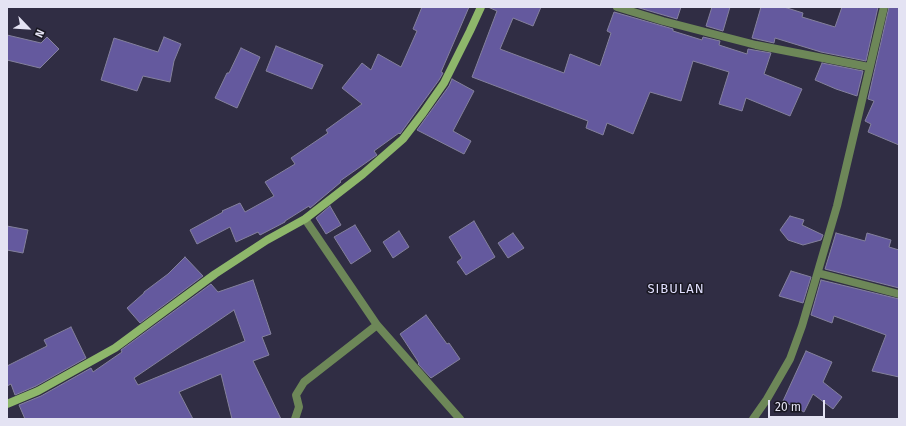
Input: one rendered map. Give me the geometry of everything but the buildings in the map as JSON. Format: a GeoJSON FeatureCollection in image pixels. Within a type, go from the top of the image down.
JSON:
{"type":"FeatureCollection","features":[{"type":"Feature","properties":{"kind":"street"},"geometry":{"type":"LineString","coordinates":[[7,404],[38,391],[115,348],[215,274],[267,240],[305,219],[363,174],[402,139],[444,83],[481,7]]}},
{"type":"Feature","properties":{"kind":"street"},"geometry":{"type":"LineString","coordinates":[[617,7],[663,21],[756,45],[869,67]]}},
{"type":"Feature","properties":{"kind":"street"},"geometry":{"type":"LineString","coordinates":[[753,419],[767,400],[790,359],[802,326],[818,274],[850,152],[884,7]]}},
{"type":"Feature","properties":{"kind":"street"},"geometry":{"type":"LineString","coordinates":[[305,219],[377,325],[460,419]]}},
{"type":"Feature","properties":{"kind":"street"},"geometry":{"type":"LineString","coordinates":[[818,274],[899,294]]}},
{"type":"Feature","properties":{"kind":"street"},"geometry":{"type":"LineString","coordinates":[[295,419],[298,408],[296,395],[304,382],[377,325]]}},
{"type":"Feature","properties":{"kind":"district","name":"SIBULAN"},"geometry":{"type":"Point","coordinates":[676,289]}}]}
